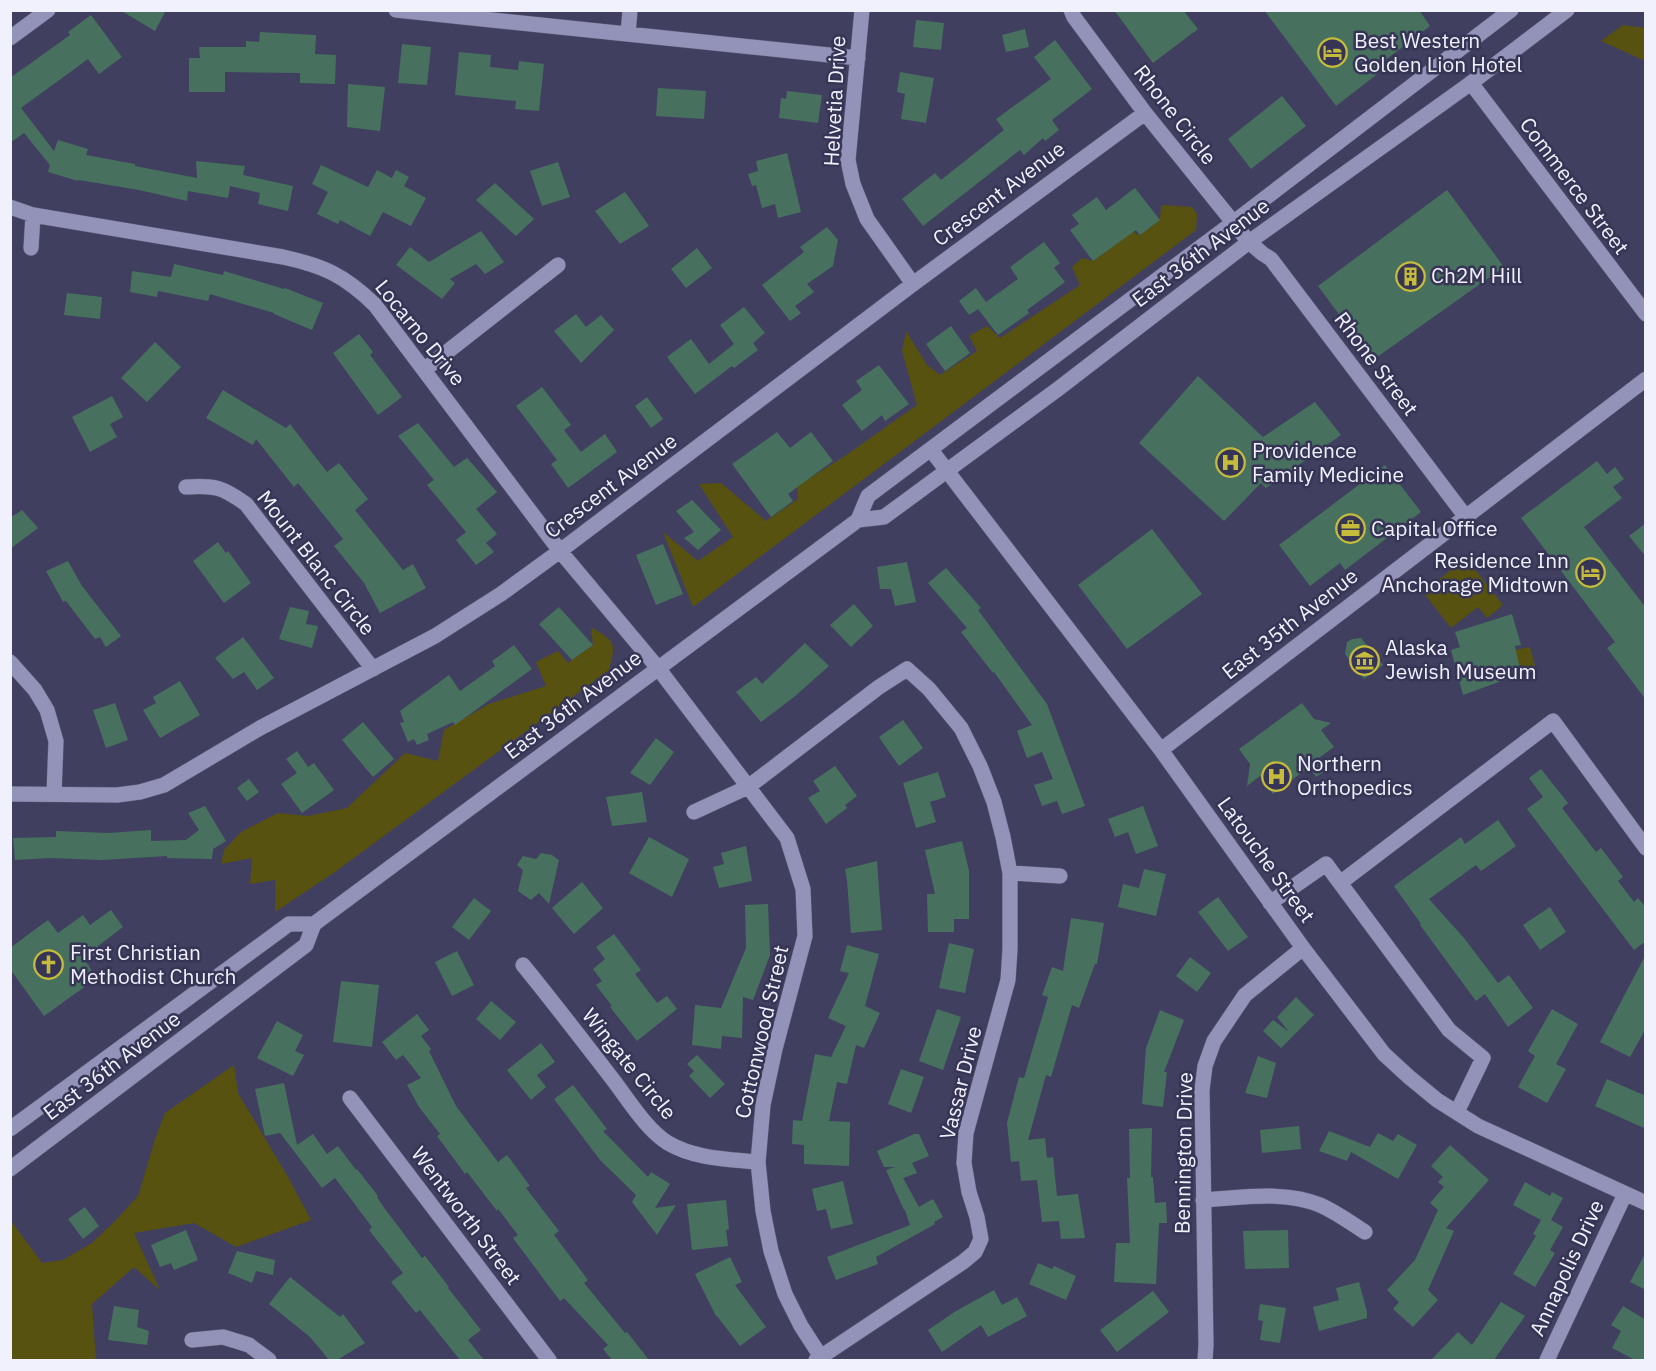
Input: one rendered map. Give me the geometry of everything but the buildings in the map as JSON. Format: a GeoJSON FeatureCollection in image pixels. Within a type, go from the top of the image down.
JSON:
{"type":"FeatureCollection","features":[{"type":"Feature","properties":{"kind":"street"},"geometry":{"type":"LineString","coordinates":[[10,39],[48,10]]}},
{"type":"Feature","properties":{"kind":"street"},"geometry":{"type":"LineString","coordinates":[[396,10],[858,58]]}},
{"type":"Feature","properties":{"kind":"street"},"geometry":{"type":"LineString","coordinates":[[628,34],[630,10]]}},
{"type":"Feature","properties":{"kind":"street","name":"Helvetia Drive"},"geometry":{"type":"LineString","coordinates":[[862,10],[848,160],[853,184],[867,219],[913,284]]}},
{"type":"Feature","properties":{"kind":"street","name":"Rhone Circle"},"geometry":{"type":"LineString","coordinates":[[1071,10],[1145,112],[1249,242]]}},
{"type":"Feature","properties":{"kind":"street","name":"East 36th Avenue"},"geometry":{"type":"LineString","coordinates":[[858,520],[868,496],[1234,222],[1511,10]]}},
{"type":"Feature","properties":{"kind":"street","name":"East 36th Avenue"},"geometry":{"type":"LineString","coordinates":[[10,1169],[306,945],[314,924],[858,520],[884,517],[1058,389],[1249,242],[1567,10]]}},
{"type":"Feature","properties":{"kind":"street","name":"Commerce Street"},"geometry":{"type":"LineString","coordinates":[[1471,82],[1646,314]]}},
{"type":"Feature","properties":{"kind":"street","name":"Crescent Avenue"},"geometry":{"type":"LineString","coordinates":[[10,794],[117,795],[140,792],[164,785],[260,728],[435,636],[501,594],[560,551],[1145,112]]}},
{"type":"Feature","properties":{"kind":"street","name":"Locarno Drive"},"geometry":{"type":"LineString","coordinates":[[10,207],[33,215],[314,264],[336,274],[357,288],[375,305],[560,551],[658,668]]}},
{"type":"Feature","properties":{"kind":"street"},"geometry":{"type":"LineString","coordinates":[[31,248],[33,215]]}},
{"type":"Feature","properties":{"kind":"street","name":"Rhone Street"},"geometry":{"type":"LineString","coordinates":[[1249,242],[1271,259],[1465,516]]}},
{"type":"Feature","properties":{"kind":"street"},"geometry":{"type":"LineString","coordinates":[[424,370],[558,265]]}},
{"type":"Feature","properties":{"kind":"street","name":"East 35th Avenue"},"geometry":{"type":"LineString","coordinates":[[1161,750],[1646,379]]}},
{"type":"Feature","properties":{"kind":"street","name":"Latouche Street"},"geometry":{"type":"LineString","coordinates":[[931,450],[1161,750],[1303,948],[1384,1054],[1437,1100],[1478,1126],[1646,1203]]}},
{"type":"Feature","properties":{"kind":"street","name":"Mount Blanc Circle"},"geometry":{"type":"LineString","coordinates":[[186,487],[209,486],[230,492],[246,504],[373,669]]}},
{"type":"Feature","properties":{"kind":"street"},"geometry":{"type":"LineString","coordinates":[[10,662],[35,690],[47,710],[56,741],[54,794]]}},
{"type":"Feature","properties":{"kind":"street","name":"Cottonwood Street"},"geometry":{"type":"LineString","coordinates":[[658,668],[787,838],[803,889],[806,936],[775,1049],[763,1105],[758,1162],[763,1210],[771,1251],[785,1294],[820,1359]]}},
{"type":"Feature","properties":{"kind":"street","name":"Vassar Drive"},"geometry":{"type":"LineString","coordinates":[[748,787],[879,687],[907,669],[929,689],[961,728],[980,766],[994,802],[1010,873],[1008,980],[966,1133],[964,1163],[981,1239],[975,1252],[963,1262],[820,1359]]}},
{"type":"Feature","properties":{"kind":"street"},"geometry":{"type":"LineString","coordinates":[[1340,883],[1553,721],[1646,848]]}},
{"type":"Feature","properties":{"kind":"street"},"geometry":{"type":"LineString","coordinates":[[694,812],[748,787]]}},
{"type":"Feature","properties":{"kind":"street"},"geometry":{"type":"LineString","coordinates":[[1270,903],[1326,864],[1449,1030],[1483,1058],[1457,1112]]}},
{"type":"Feature","properties":{"kind":"street"},"geometry":{"type":"LineString","coordinates":[[1010,873],[1060,876]]}},
{"type":"Feature","properties":{"kind":"street","name":"East 36th Avenue"},"geometry":{"type":"LineString","coordinates":[[10,1129],[289,924],[314,924]]}},
{"type":"Feature","properties":{"kind":"street","name":"Bennington Drive"},"geometry":{"type":"LineString","coordinates":[[1205,1360],[1202,1090],[1205,1066],[1214,1041],[1245,995],[1303,948]]}},
{"type":"Feature","properties":{"kind":"street","name":"Wingate Circle"},"geometry":{"type":"LineString","coordinates":[[523,965],[647,1125],[667,1143],[690,1153],[758,1162]]}},
{"type":"Feature","properties":{"kind":"street","name":"Wentworth Street"},"geometry":{"type":"LineString","coordinates":[[350,1098],[549,1360]]}},
{"type":"Feature","properties":{"kind":"street","name":"Annapolis Drive"},"geometry":{"type":"LineString","coordinates":[[1547,1360],[1625,1194]]}},
{"type":"Feature","properties":{"kind":"street"},"geometry":{"type":"LineString","coordinates":[[1203,1200],[1280,1196],[1301,1200],[1320,1205],[1365,1232]]}},
{"type":"Feature","properties":{"kind":"street"},"geometry":{"type":"LineString","coordinates":[[192,1340],[223,1337],[249,1345],[269,1360]]}},
{"type":"Feature","properties":{"kind":"shaded area"},"geometry":{"type":"Polygon","coordinates":[[[1623,25],[1645,28],[1645,61],[1601,41],[1623,25]]]}},
{"type":"Feature","properties":{"kind":"shaded area"},"geometry":{"type":"Polygon","coordinates":[[[1161,205],[1192,207],[1197,214],[1196,230],[693,607],[663,532],[698,561],[733,537],[699,484],[721,483],[766,521],[798,499],[797,486],[845,456],[917,405],[902,351],[906,331],[927,365],[940,375],[977,351],[969,336],[987,326],[1000,338],[1080,285],[1072,267],[1082,258],[1093,261],[1118,243],[1118,226],[1140,235],[1160,220],[1161,205]]]}},
{"type":"Feature","properties":{"kind":"shaded area"},"geometry":{"type":"Polygon","coordinates":[[[1466,558],[1503,605],[1487,618],[1478,607],[1451,628],[1423,592],[1466,558]]]}},
{"type":"Feature","properties":{"kind":"shaded area"},"geometry":{"type":"Polygon","coordinates":[[[591,627],[610,640],[612,644],[613,654],[609,670],[335,872],[275,912],[275,880],[250,884],[252,858],[221,864],[224,850],[241,832],[278,813],[308,816],[347,808],[405,753],[438,761],[444,730],[489,704],[546,686],[536,662],[558,651],[568,663],[593,645],[591,627]]]}},
{"type":"Feature","properties":{"kind":"shaded area"},"geometry":{"type":"Polygon","coordinates":[[[1530,647],[1536,670],[1521,675],[1515,650],[1530,647]]]}},
{"type":"Feature","properties":{"kind":"shaded area"},"geometry":{"type":"Polygon","coordinates":[[[234,1065],[238,1093],[311,1220],[236,1247],[194,1223],[134,1233],[160,1290],[134,1267],[92,1304],[96,1360],[11,1360],[11,1221],[42,1263],[63,1260],[92,1243],[138,1196],[165,1113],[234,1065]]]}},
{"type":"Feature","properties":{"kind":"place","name":"Best Western Golden Lion Hotel"},"geometry":{"type":"Point","coordinates":[1333,53]}},
{"type":"Feature","properties":{"kind":"place","name":"Ch2M Hill"},"geometry":{"type":"Point","coordinates":[1410,276]}},
{"type":"Feature","properties":{"kind":"place","name":"Providence Family Medicine"},"geometry":{"type":"Point","coordinates":[1231,463]}},
{"type":"Feature","properties":{"kind":"place","name":"Capital Office"},"geometry":{"type":"Point","coordinates":[1350,529]}},
{"type":"Feature","properties":{"kind":"place","name":"Residence Inn Anchorage Midtown"},"geometry":{"type":"Point","coordinates":[1590,573]}},
{"type":"Feature","properties":{"kind":"place","name":"Alaska Jewish Museum"},"geometry":{"type":"Point","coordinates":[1364,660]}},
{"type":"Feature","properties":{"kind":"place","name":"Northern Orthopedics"},"geometry":{"type":"Point","coordinates":[1276,776]}},
{"type":"Feature","properties":{"kind":"place","name":"First Christian Methodist Church"},"geometry":{"type":"Point","coordinates":[49,965]}}]}
